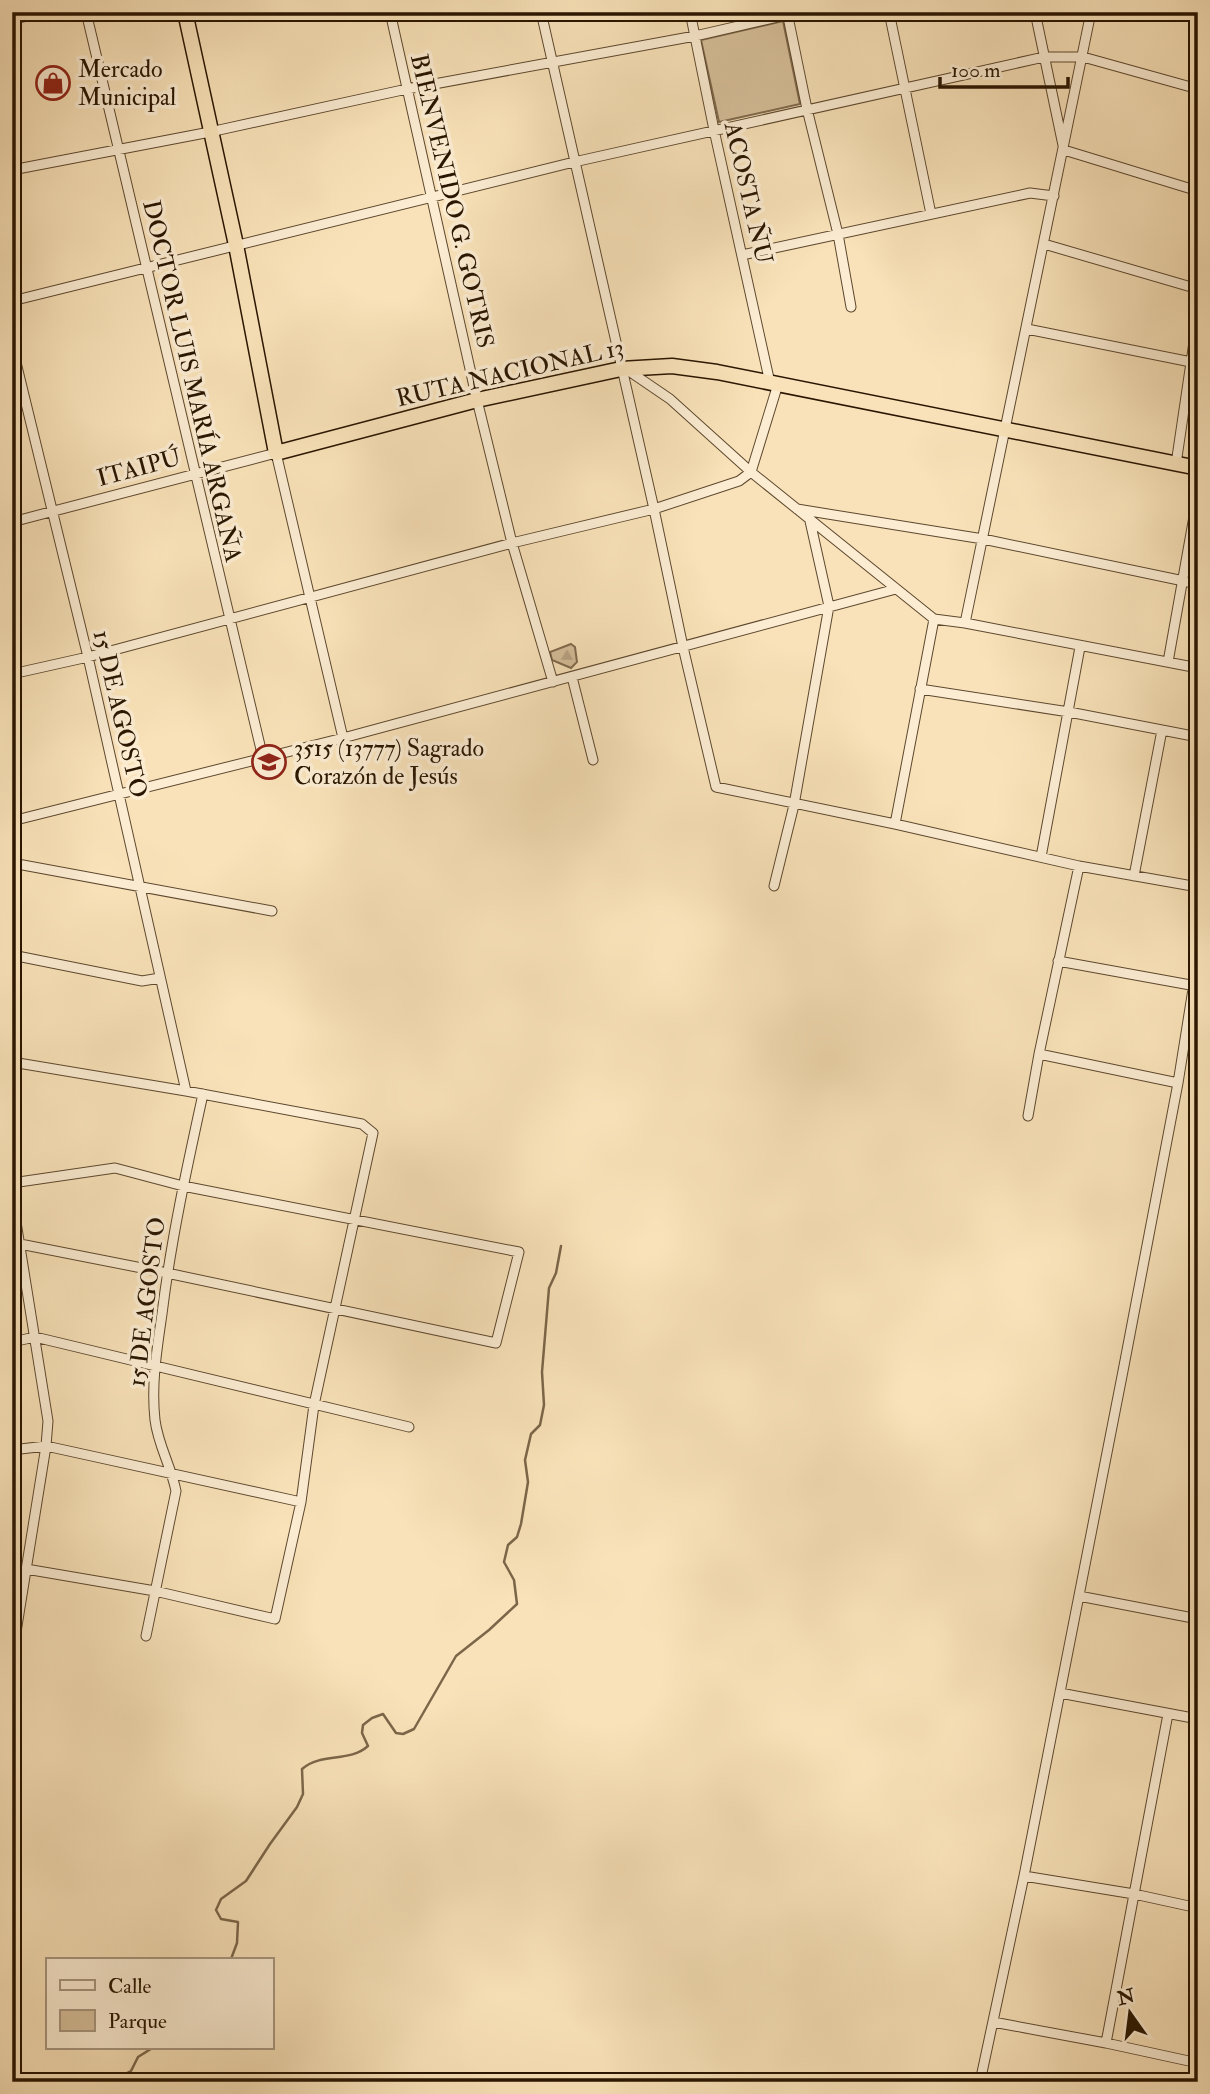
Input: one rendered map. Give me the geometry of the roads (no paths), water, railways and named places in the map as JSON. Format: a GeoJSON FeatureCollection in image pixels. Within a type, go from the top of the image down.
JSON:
{"type":"FeatureCollection","features":[{"type":"Feature","properties":{"kind":"highway"},"geometry":{"type":"LineString","coordinates":[[185,12],[236,245],[276,453]]}},
{"type":"Feature","properties":{"kind":"highway","name":"RUTA NACIONAL 13"},"geometry":{"type":"LineString","coordinates":[[276,453],[477,400],[623,368],[672,366],[774,383],[1198,468]]}},
{"type":"Feature","properties":{"kind":"street"},"geometry":{"type":"LineString","coordinates":[[12,19],[48,12]]}},
{"type":"Feature","properties":{"kind":"street","name":"DOCTOR LUIS MARÍA ARGAÑA"},"geometry":{"type":"LineString","coordinates":[[86,12],[262,758]]}},
{"type":"Feature","properties":{"kind":"street","name":"BIENVENIDO G. GOTRIS"},"geometry":{"type":"LineString","coordinates":[[390,12],[477,400],[512,543],[553,682]]}},
{"type":"Feature","properties":{"kind":"street"},"geometry":{"type":"LineString","coordinates":[[541,12],[623,368],[682,647],[716,787],[1079,866],[1198,887]]}},
{"type":"Feature","properties":{"kind":"street","name":"ACOSTA ÑU"},"geometry":{"type":"LineString","coordinates":[[690,12],[713,130],[774,383],[751,472]]}},
{"type":"Feature","properties":{"kind":"street"},"geometry":{"type":"LineString","coordinates":[[12,170],[210,132],[407,89],[695,36],[799,12]]}},
{"type":"Feature","properties":{"kind":"street"},"geometry":{"type":"LineString","coordinates":[[889,12],[931,214]]}},
{"type":"Feature","properties":{"kind":"street"},"geometry":{"type":"LineString","coordinates":[[1035,12],[1064,150]]}},
{"type":"Feature","properties":{"kind":"street"},"geometry":{"type":"LineString","coordinates":[[965,623],[1091,12]]}},
{"type":"Feature","properties":{"kind":"street"},"geometry":{"type":"LineString","coordinates":[[787,13],[838,234],[850,307]]}},
{"type":"Feature","properties":{"kind":"street"},"geometry":{"type":"LineString","coordinates":[[12,300],[574,162],[1044,57],[1083,57],[1198,89]]}},
{"type":"Feature","properties":{"kind":"street"},"geometry":{"type":"LineString","coordinates":[[1064,150],[1198,191]]}},
{"type":"Feature","properties":{"kind":"street"},"geometry":{"type":"LineString","coordinates":[[742,255],[1030,193],[1054,196]]}},
{"type":"Feature","properties":{"kind":"street"},"geometry":{"type":"LineString","coordinates":[[1044,244],[1198,289]]}},
{"type":"Feature","properties":{"kind":"street"},"geometry":{"type":"LineString","coordinates":[[1176,464],[1198,317]]}},
{"type":"Feature","properties":{"kind":"street"},"geometry":{"type":"LineString","coordinates":[[1027,329],[1191,362]]}},
{"type":"Feature","properties":{"kind":"street","name":"15 DE AGOSTO"},"geometry":{"type":"LineString","coordinates":[[12,346],[88,657],[186,1091]]}},
{"type":"Feature","properties":{"kind":"street"},"geometry":{"type":"LineString","coordinates":[[623,368],[670,399],[751,472],[934,619],[1198,667]]}},
{"type":"Feature","properties":{"kind":"street"},"geometry":{"type":"LineString","coordinates":[[276,453],[343,738]]}},
{"type":"Feature","properties":{"kind":"street","name":"ITAIPÚ"},"geometry":{"type":"LineString","coordinates":[[12,522],[276,453]]}},
{"type":"Feature","properties":{"kind":"street"},"geometry":{"type":"LineString","coordinates":[[12,674],[88,657],[512,543],[654,509],[739,481],[751,472]]}},
{"type":"Feature","properties":{"kind":"street"},"geometry":{"type":"LineString","coordinates":[[1168,662],[1198,494]]}},
{"type":"Feature","properties":{"kind":"street"},"geometry":{"type":"LineString","coordinates":[[796,509],[983,539],[1198,584]]}},
{"type":"Feature","properties":{"kind":"street"},"geometry":{"type":"LineString","coordinates":[[774,887],[794,805],[829,606],[810,520]]}},
{"type":"Feature","properties":{"kind":"street"},"geometry":{"type":"LineString","coordinates":[[12,821],[343,738],[896,589]]}},
{"type":"Feature","properties":{"kind":"street"},"geometry":{"type":"LineString","coordinates":[[894,824],[934,619]]}},
{"type":"Feature","properties":{"kind":"street"},"geometry":{"type":"LineString","coordinates":[[1041,858],[1080,647]]}},
{"type":"Feature","properties":{"kind":"street"},"geometry":{"type":"LineString","coordinates":[[572,677],[593,760]]}},
{"type":"Feature","properties":{"kind":"street"},"geometry":{"type":"LineString","coordinates":[[920,689],[1069,712],[1198,737]]}},
{"type":"Feature","properties":{"kind":"street"},"geometry":{"type":"LineString","coordinates":[[1133,876],[1162,730]]}},
{"type":"Feature","properties":{"kind":"street"},"geometry":{"type":"LineString","coordinates":[[12,863],[272,911]]}},
{"type":"Feature","properties":{"kind":"street"},"geometry":{"type":"LineString","coordinates":[[1028,1116],[1079,866]]}},
{"type":"Feature","properties":{"kind":"street"},"geometry":{"type":"LineString","coordinates":[[12,955],[142,981],[160,978]]}},
{"type":"Feature","properties":{"kind":"street"},"geometry":{"type":"LineString","coordinates":[[980,2082],[1079,1596],[1178,1083],[1198,958]]}},
{"type":"Feature","properties":{"kind":"street"},"geometry":{"type":"LineString","coordinates":[[1058,961],[1195,986]]}},
{"type":"Feature","properties":{"kind":"street"},"geometry":{"type":"LineString","coordinates":[[1039,1054],[1178,1083]]}},
{"type":"Feature","properties":{"kind":"street"},"geometry":{"type":"LineString","coordinates":[[12,1062],[362,1124],[373,1133],[314,1405],[301,1502],[275,1619],[155,1591],[26,1569]]}},
{"type":"Feature","properties":{"kind":"street","name":"15 DE AGOSTO"},"geometry":{"type":"LineString","coordinates":[[146,1636],[176,1491],[173,1473],[160,1444],[155,1424],[155,1365],[167,1273],[203,1094]]}},
{"type":"Feature","properties":{"kind":"street"},"geometry":{"type":"LineString","coordinates":[[12,1183],[115,1168],[183,1185],[519,1252],[496,1343],[20,1244]]}},
{"type":"Feature","properties":{"kind":"street"},"geometry":{"type":"LineString","coordinates":[[12,1197],[48,1421],[13,1650]]}},
{"type":"Feature","properties":{"kind":"street"},"geometry":{"type":"LineString","coordinates":[[12,1342],[35,1337],[409,1427]]}},
{"type":"Feature","properties":{"kind":"street"},"geometry":{"type":"LineString","coordinates":[[12,1450],[46,1446],[301,1502]]}},
{"type":"Feature","properties":{"kind":"street"},"geometry":{"type":"LineString","coordinates":[[1079,1596],[1198,1619]]}},
{"type":"Feature","properties":{"kind":"street"},"geometry":{"type":"LineString","coordinates":[[1060,1693],[1198,1719]]}},
{"type":"Feature","properties":{"kind":"street"},"geometry":{"type":"LineString","coordinates":[[1106,2043],[1168,1714]]}},
{"type":"Feature","properties":{"kind":"street"},"geometry":{"type":"LineString","coordinates":[[1024,1876],[1135,1894],[1198,1908]]}},
{"type":"Feature","properties":{"kind":"street"},"geometry":{"type":"LineString","coordinates":[[993,2022],[1197,2063]]}},
{"type":"Feature","properties":{"kind":"street"},"geometry":{"type":"LineString","coordinates":[[1192,2082],[1198,2052]]}},
{"type":"Feature","properties":{"kind":"waterway"},"geometry":{"type":"LineString","coordinates":[[231,1958],[237,1943],[238,1922],[221,1919],[216,1910],[221,1899],[246,1881],[297,1807],[303,1794],[302,1769],[318,1761],[361,1751],[368,1746],[362,1733],[363,1725],[383,1714],[396,1733],[403,1734],[414,1729],[456,1656],[517,1604],[514,1580],[504,1562],[508,1545],[517,1537],[521,1524],[528,1482],[525,1460],[531,1434],[540,1425],[544,1405],[542,1372],[549,1288],[556,1273],[561,1246]]}},
{"type":"Feature","properties":{"kind":"waterway"},"geometry":{"type":"LineString","coordinates":[[100,2082],[131,2071],[138,2057],[152,2048]]}},
{"type":"Feature","properties":{"kind":"place","name":"Mercado Municipal"},"geometry":{"type":"Point","coordinates":[53,83]}},
{"type":"Feature","properties":{"kind":"place","name":"3515 (13777) Sagrado Corazón de Jesús"},"geometry":{"type":"Point","coordinates":[269,762]}}]}
